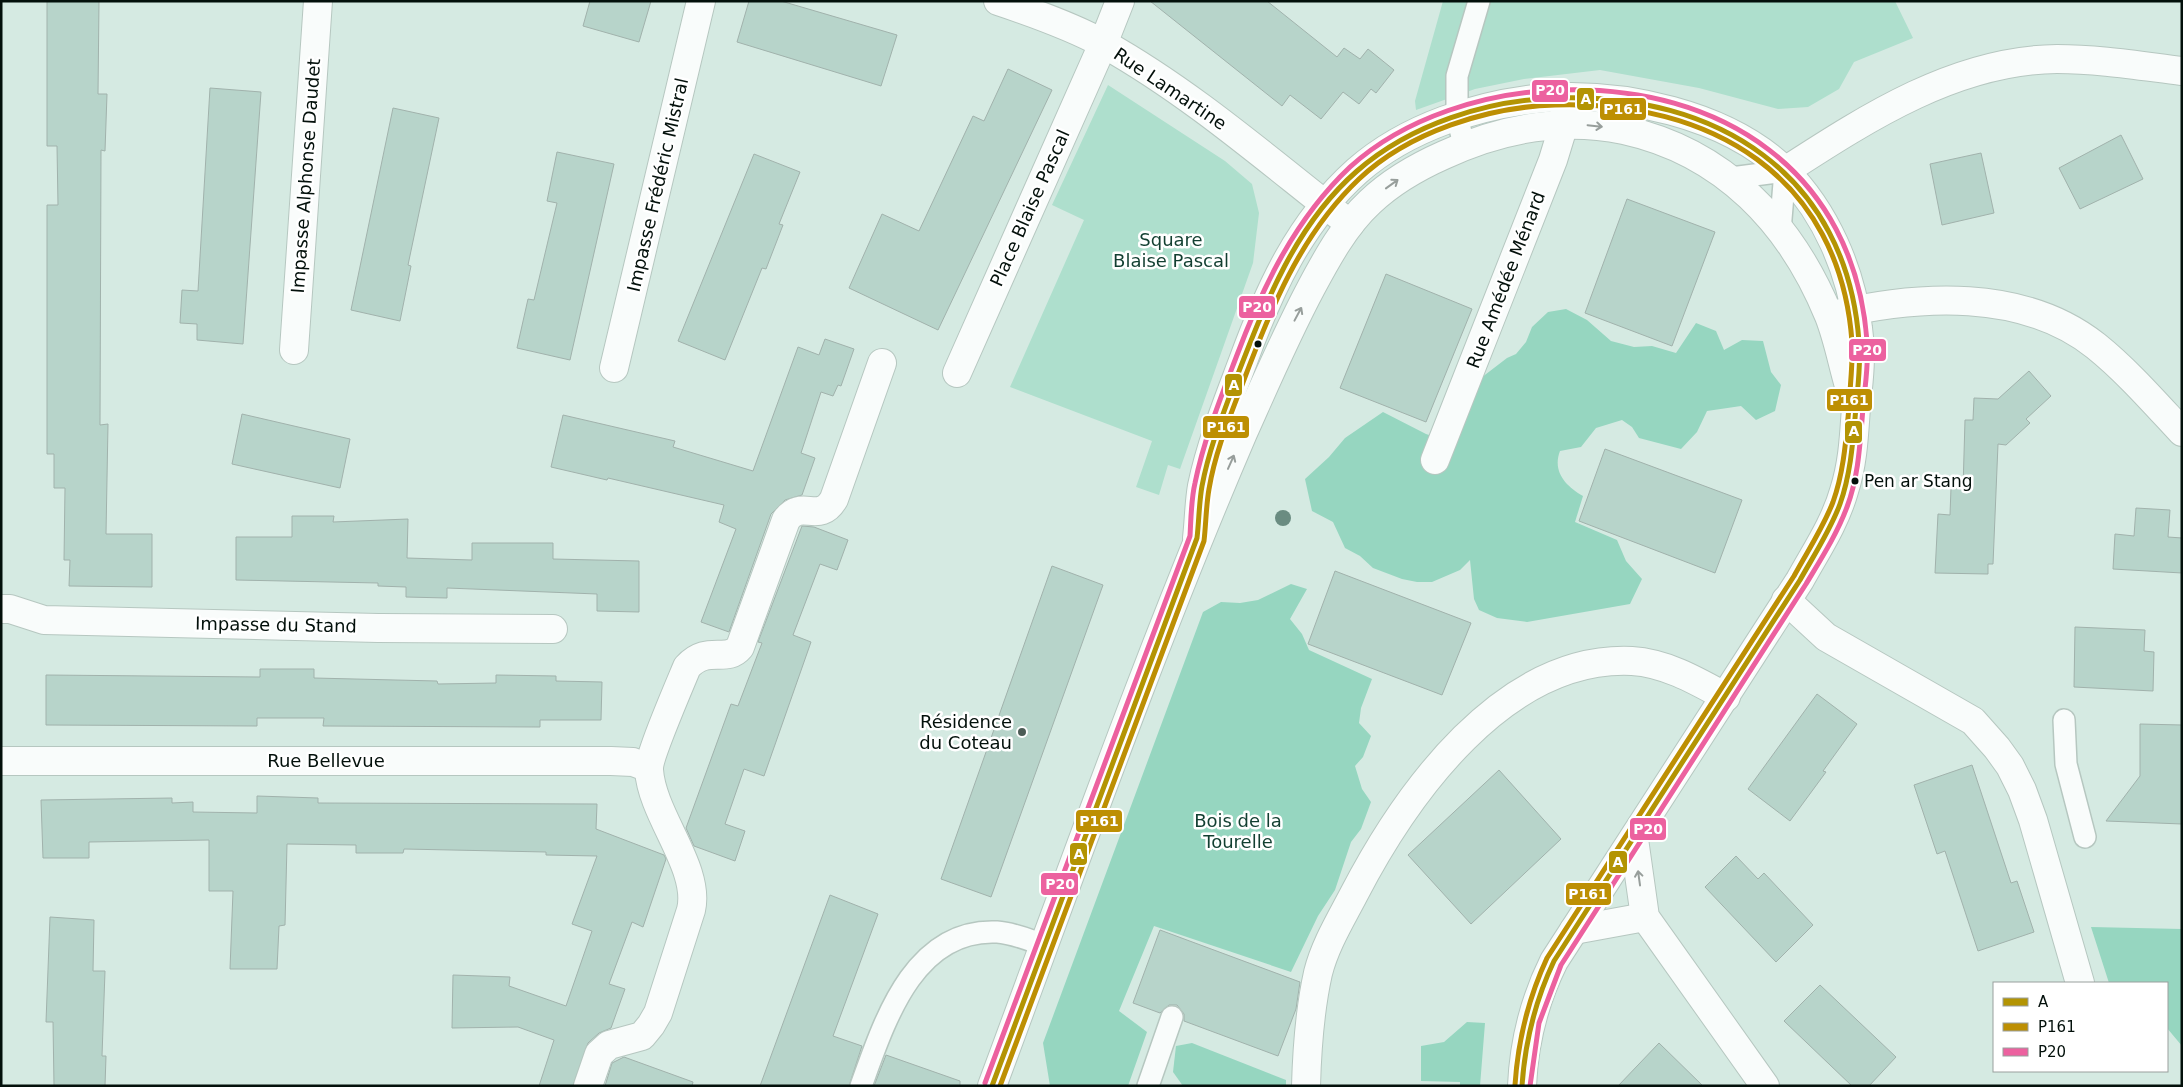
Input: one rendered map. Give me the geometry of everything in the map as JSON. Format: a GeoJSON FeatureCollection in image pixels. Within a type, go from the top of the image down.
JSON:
{"type":"FeatureCollection","features":[{"type":"Feature","properties":{"kind":"street","name":"Impasse Alphonse Daudet"},"geometry":{"type":"LineString","coordinates":[[294,350],[318,1]]}},
{"type":"Feature","properties":{"kind":"street","name":"Impasse Frédéric Mistral"},"geometry":{"type":"LineString","coordinates":[[614,368],[701,1]]}},
{"type":"Feature","properties":{"kind":"street","name":"Rue Lamartine"},"geometry":{"type":"LineString","coordinates":[[998,1],[1062,25],[1103,44],[1201,109],[1350,224]]}},
{"type":"Feature","properties":{"kind":"street","name":"Place Blaise Pascal"},"geometry":{"type":"LineString","coordinates":[[957,373],[1103,44],[1120,1]]}},
{"type":"Feature","properties":{"kind":"street"},"geometry":{"type":"LineString","coordinates":[[1785,171],[1879,112],[1915,94],[1983,70],[2057,59],[2182,71]]}},
{"type":"Feature","properties":{"kind":"street"},"geometry":{"type":"LineString","coordinates":[[1197,538],[1202,487],[1215,440],[1265,303],[1289,254],[1325,204],[1359,169],[1404,139],[1457,116],[1528,100],[1566,96],[1638,104],[1698,119],[1736,137],[1770,158],[1785,171],[1817,212],[1832,238],[1846,273],[1856,310],[1860,358],[1854,454],[1843,496],[1809,565],[1726,697],[1554,961],[1533,1009],[1523,1061],[1522,1086]]}},
{"type":"Feature","properties":{"kind":"street","name":"Rue Amédée Ménard"},"geometry":{"type":"LineString","coordinates":[[1435,460],[1553,160],[1564,124],[1566,96]]}},
{"type":"Feature","properties":{"kind":"street"},"geometry":{"type":"LineString","coordinates":[[994,1085],[1044,945],[1197,538],[1293,323],[1322,266],[1350,224],[1368,203],[1389,186],[1407,173],[1464,145],[1519,129],[1564,124],[1598,126],[1655,138],[1707,162],[1731,178],[1765,212],[1798,253],[1829,316],[1841,350],[1856,409]]}},
{"type":"Feature","properties":{"kind":"street"},"geometry":{"type":"LineString","coordinates":[[1829,316],[1856,310],[1923,301],[1955,301],[2007,307],[2050,320],[2070,329],[2095,346],[2182,432]]}},
{"type":"Feature","properties":{"kind":"street"},"geometry":{"type":"LineString","coordinates":[[588,1086],[598,1054],[609,1045],[642,1036],[658,1013],[694,898],[692,883],[660,811],[649,768],[687,667],[696,657],[707,654],[729,654],[740,647],[786,520],[791,512],[802,510],[820,512],[829,508],[834,499],[882,363]]}},
{"type":"Feature","properties":{"kind":"street"},"geometry":{"type":"LineString","coordinates":[[1786,600],[1826,637],[1974,721],[1997,748],[2010,766],[2034,820],[2080,982]]}},
{"type":"Feature","properties":{"kind":"street","name":"Impasse du Stand"},"geometry":{"type":"LineString","coordinates":[[1,609],[10,609],[44,620],[378,628],[553,629]]}},
{"type":"Feature","properties":{"kind":"street"},"geometry":{"type":"LineString","coordinates":[[1306,1086],[1308,1048],[1318,972],[1330,940],[1362,877],[1408,807],[1443,763],[1485,718],[1522,691],[1544,680],[1585,666],[1611,662],[1633,661],[1671,669],[1726,697]]}},
{"type":"Feature","properties":{"kind":"street","name":"Rue Bellevue"},"geometry":{"type":"LineString","coordinates":[[1,761],[611,761],[633,762],[649,768]]}},
{"type":"Feature","properties":{"kind":"street"},"geometry":{"type":"LineString","coordinates":[[1634,838],[1646,918],[1765,1086]]}},
{"type":"Feature","properties":{"kind":"street"},"geometry":{"type":"LineString","coordinates":[[1574,930],[1646,918]]}},
{"type":"Feature","properties":{"kind":"lane"},"geometry":{"type":"LineString","coordinates":[[1464,145],[1457,116],[1457,76],[1479,1]]}},
{"type":"Feature","properties":{"kind":"lane"},"geometry":{"type":"LineString","coordinates":[[1731,178],[1785,171],[1780,231]]}},
{"type":"Feature","properties":{"kind":"lane"},"geometry":{"type":"LineString","coordinates":[[2064,720],[2066,764],[2085,837]]}},
{"type":"Feature","properties":{"kind":"lane"},"geometry":{"type":"LineString","coordinates":[[860,1086],[891,1010],[913,972],[928,956],[960,938],[996,932],[1013,934],[1044,945]]}},
{"type":"Feature","properties":{"kind":"lane"},"geometry":{"type":"LineString","coordinates":[[1148,1086],[1172,1017]]}},
{"type":"Feature","properties":{"kind":"green space"},"geometry":{"type":"Polygon","coordinates":[[[1443,1],[1895,1],[1913,38],[1854,62],[1839,89],[1808,107],[1778,109],[1699,88],[1600,70],[1524,79],[1475,89],[1416,110],[1415,101],[1443,1]]]}},
{"type":"Feature","properties":{"kind":"green space","name":"Square Blaise Pascal"},"geometry":{"type":"Polygon","coordinates":[[[1108,85],[1225,161],[1252,184],[1259,213],[1253,263],[1180,469],[1168,465],[1159,495],[1136,487],[1152,441],[1010,387],[1084,220],[1052,205],[1108,85]]]}},
{"type":"Feature","properties":{"kind":"green space"},"geometry":{"type":"Polygon","coordinates":[[[1566,309],[1587,320],[1611,341],[1634,347],[1652,346],[1676,353],[1696,323],[1716,331],[1724,350],[1742,340],[1763,341],[1771,372],[1781,385],[1775,411],[1756,420],[1741,406],[1707,411],[1697,432],[1681,449],[1639,438],[1632,427],[1622,420],[1596,428],[1581,447],[1560,451],[1558,465],[1562,478],[1571,488],[1583,496],[1575,522],[1617,540],[1626,561],[1642,579],[1630,604],[1527,622],[1497,618],[1479,610],[1474,599],[1470,560],[1460,570],[1432,582],[1417,582],[1402,579],[1373,568],[1360,556],[1345,548],[1333,522],[1312,511],[1305,479],[1329,457],[1345,438],[1383,412],[1426,434],[1451,442],[1477,381],[1507,358],[1516,354],[1526,342],[1532,327],[1548,312],[1566,309]]]}},
{"type":"Feature","properties":{"kind":"green space","name":"Bois de la Tourelle"},"geometry":{"type":"Polygon","coordinates":[[[1291,584],[1307,589],[1290,619],[1302,634],[1309,650],[1372,679],[1361,708],[1359,723],[1371,736],[1363,757],[1355,766],[1362,789],[1371,802],[1361,829],[1351,842],[1335,890],[1318,916],[1291,972],[1154,926],[1119,1011],[1147,1032],[1128,1086],[1050,1086],[1043,1043],[1203,612],[1221,602],[1240,603],[1258,600],[1291,584]]]}},
{"type":"Feature","properties":{"kind":"green space"},"geometry":{"type":"Polygon","coordinates":[[[2091,927],[2182,929],[2182,1046],[2168,1029],[2168,982],[2109,982],[2091,927]]]}},
{"type":"Feature","properties":{"kind":"green space"},"geometry":{"type":"Polygon","coordinates":[[[1467,1022],[1485,1023],[1480,1086],[1460,1086],[1460,1082],[1421,1081],[1421,1046],[1444,1042],[1467,1022]]]}},
{"type":"Feature","properties":{"kind":"green space"},"geometry":{"type":"Polygon","coordinates":[[[1192,1043],[1286,1080],[1286,1086],[1183,1086],[1173,1072],[1176,1046],[1192,1043]]]}},
{"type":"Feature","properties":{"kind":"building"},"geometry":{"type":"Polygon","coordinates":[[[47,1],[99,1],[98,94],[107,94],[105,151],[101,150],[100,425],[108,424],[106,534],[152,534],[152,587],[69,586],[70,560],[64,560],[65,488],[54,488],[54,454],[47,454],[47,205],[58,205],[57,146],[47,146],[47,1]]]}},
{"type":"Feature","properties":{"kind":"building"},"geometry":{"type":"Polygon","coordinates":[[[590,1],[651,1],[639,42],[583,26],[590,1]]]}},
{"type":"Feature","properties":{"kind":"building"},"geometry":{"type":"Polygon","coordinates":[[[749,1],[781,1],[897,35],[881,86],[737,42],[749,1]]]}},
{"type":"Feature","properties":{"kind":"building"},"geometry":{"type":"Polygon","coordinates":[[[1150,1],[1267,1],[1337,57],[1344,48],[1360,59],[1368,49],[1394,70],[1376,93],[1371,89],[1359,104],[1343,92],[1321,119],[1290,95],[1282,106],[1150,1]]]}},
{"type":"Feature","properties":{"kind":"building"},"geometry":{"type":"Polygon","coordinates":[[[1008,69],[1052,90],[938,330],[849,288],[882,214],[919,231],[973,116],[984,121],[1008,69]]]}},
{"type":"Feature","properties":{"kind":"building"},"geometry":{"type":"Polygon","coordinates":[[[210,88],[261,92],[243,344],[197,340],[197,324],[180,323],[182,290],[198,291],[210,88]]]}},
{"type":"Feature","properties":{"kind":"building"},"geometry":{"type":"Polygon","coordinates":[[[393,108],[439,118],[408,265],[411,266],[400,321],[351,310],[393,108]]]}},
{"type":"Feature","properties":{"kind":"building"},"geometry":{"type":"Polygon","coordinates":[[[2121,135],[2143,179],[2080,209],[2059,168],[2121,135]]]}},
{"type":"Feature","properties":{"kind":"building"},"geometry":{"type":"Polygon","coordinates":[[[557,152],[614,164],[570,360],[517,348],[528,299],[534,300],[557,203],[547,201],[557,152]]]}},
{"type":"Feature","properties":{"kind":"building"},"geometry":{"type":"Polygon","coordinates":[[[1981,153],[1994,213],[1942,225],[1930,164],[1981,153]]]}},
{"type":"Feature","properties":{"kind":"building"},"geometry":{"type":"Polygon","coordinates":[[[754,154],[800,172],[779,224],[783,225],[766,269],[762,268],[725,360],[678,341],[754,154]]]}},
{"type":"Feature","properties":{"kind":"building"},"geometry":{"type":"Polygon","coordinates":[[[1627,199],[1715,232],[1672,346],[1585,313],[1627,199]]]}},
{"type":"Feature","properties":{"kind":"building"},"geometry":{"type":"Polygon","coordinates":[[[1386,274],[1472,309],[1426,422],[1340,388],[1386,274]]]}},
{"type":"Feature","properties":{"kind":"building"},"geometry":{"type":"Polygon","coordinates":[[[825,339],[854,349],[841,386],[838,385],[833,396],[821,392],[801,453],[815,458],[802,495],[785,500],[771,514],[729,632],[701,622],[736,529],[719,522],[724,505],[551,467],[563,415],[675,441],[673,447],[753,471],[798,347],[819,355],[825,339]]]}},
{"type":"Feature","properties":{"kind":"building"},"geometry":{"type":"Polygon","coordinates":[[[2029,371],[2051,396],[2026,419],[2030,423],[2006,445],[1998,444],[1993,564],[1988,564],[1988,574],[1935,573],[1938,514],[1950,515],[1951,488],[1963,489],[1965,420],[1973,420],[1974,398],[1998,399],[2029,371]]]}},
{"type":"Feature","properties":{"kind":"building"},"geometry":{"type":"Polygon","coordinates":[[[242,414],[350,439],[340,488],[232,464],[242,414]]]}},
{"type":"Feature","properties":{"kind":"building"},"geometry":{"type":"Polygon","coordinates":[[[1605,449],[1742,500],[1715,573],[1579,521],[1605,449]]]}},
{"type":"Feature","properties":{"kind":"building"},"geometry":{"type":"Polygon","coordinates":[[[2136,508],[2170,510],[2168,537],[2182,538],[2182,573],[2113,569],[2115,534],[2134,536],[2136,508]]]}},
{"type":"Feature","properties":{"kind":"building"},"geometry":{"type":"Polygon","coordinates":[[[292,516],[334,516],[333,522],[408,519],[407,558],[472,560],[472,543],[553,543],[553,559],[639,561],[639,612],[597,611],[597,594],[447,588],[447,598],[406,597],[406,587],[378,586],[378,583],[236,580],[236,537],[292,537],[292,516]]]}},
{"type":"Feature","properties":{"kind":"building"},"geometry":{"type":"Polygon","coordinates":[[[802,526],[814,527],[848,540],[837,570],[820,564],[793,635],[811,642],[764,776],[744,769],[725,824],[745,831],[735,861],[694,846],[686,828],[731,704],[738,706],[762,643],[758,642],[802,526]]]}},
{"type":"Feature","properties":{"kind":"building","name":"Résidence du Coteau"},"geometry":{"type":"Polygon","coordinates":[[[1052,566],[1103,585],[991,897],[941,879],[1052,566]]]}},
{"type":"Feature","properties":{"kind":"building"},"geometry":{"type":"Polygon","coordinates":[[[1335,571],[1471,623],[1442,695],[1308,644],[1335,571]]]}},
{"type":"Feature","properties":{"kind":"building"},"geometry":{"type":"Polygon","coordinates":[[[2075,627],[2145,630],[2144,651],[2154,652],[2153,691],[2074,687],[2075,627]]]}},
{"type":"Feature","properties":{"kind":"building"},"geometry":{"type":"Polygon","coordinates":[[[260,669],[314,669],[314,678],[437,681],[438,684],[496,683],[496,675],[556,676],[556,681],[602,682],[601,720],[540,720],[540,727],[323,726],[324,718],[257,718],[257,726],[46,725],[46,675],[260,677],[260,669]]]}},
{"type":"Feature","properties":{"kind":"building"},"geometry":{"type":"Polygon","coordinates":[[[1817,694],[1857,724],[1823,771],[1826,772],[1790,821],[1748,789],[1817,694]]]}},
{"type":"Feature","properties":{"kind":"building"},"geometry":{"type":"Polygon","coordinates":[[[2140,724],[2182,725],[2182,824],[2106,821],[2140,776],[2140,724]]]}},
{"type":"Feature","properties":{"kind":"building"},"geometry":{"type":"Polygon","coordinates":[[[1972,765],[2011,883],[2017,881],[2034,932],[1978,951],[1945,851],[1937,854],[1914,785],[1972,765]]]}},
{"type":"Feature","properties":{"kind":"building"},"geometry":{"type":"Polygon","coordinates":[[[1499,770],[1561,839],[1471,924],[1408,855],[1499,770]]]}},
{"type":"Feature","properties":{"kind":"building"},"geometry":{"type":"Polygon","coordinates":[[[257,796],[318,798],[318,803],[597,804],[596,829],[664,855],[666,859],[643,927],[632,922],[609,984],[625,989],[611,1028],[599,1033],[588,1043],[573,1086],[539,1086],[554,1040],[518,1027],[452,1028],[453,975],[510,977],[509,986],[566,1006],[592,931],[572,924],[597,856],[546,855],[546,852],[404,849],[403,853],[356,853],[356,845],[287,844],[285,925],[279,926],[277,969],[230,969],[233,891],[209,891],[209,840],[89,842],[89,858],[43,858],[41,800],[172,798],[172,803],[193,802],[193,812],[257,813],[257,796]]]}},
{"type":"Feature","properties":{"kind":"building"},"geometry":{"type":"Polygon","coordinates":[[[1736,856],[1758,879],[1764,873],[1813,925],[1776,962],[1705,887],[1736,856]]]}},
{"type":"Feature","properties":{"kind":"building"},"geometry":{"type":"Polygon","coordinates":[[[830,895],[878,914],[833,1036],[862,1046],[849,1086],[760,1086],[830,895]]]}},
{"type":"Feature","properties":{"kind":"building"},"geometry":{"type":"Polygon","coordinates":[[[50,917],[94,920],[93,971],[105,971],[102,1056],[106,1056],[105,1086],[54,1086],[53,1022],[46,1022],[50,917]]]}},
{"type":"Feature","properties":{"kind":"building"},"geometry":{"type":"Polygon","coordinates":[[[1160,930],[1300,982],[1296,1009],[1278,1056],[1184,1021],[1184,1014],[1177,1005],[1169,1005],[1160,1013],[1133,1003],[1160,930]]]}},
{"type":"Feature","properties":{"kind":"building"},"geometry":{"type":"Polygon","coordinates":[[[1820,985],[1896,1057],[1869,1086],[1852,1086],[1784,1021],[1820,985]]]}},
{"type":"Feature","properties":{"kind":"building"},"geometry":{"type":"Polygon","coordinates":[[[1659,1043],[1703,1086],[1618,1086],[1659,1043]]]}},
{"type":"Feature","properties":{"kind":"building"},"geometry":{"type":"Polygon","coordinates":[[[886,1055],[960,1081],[960,1086],[874,1086],[886,1055]]]}},
{"type":"Feature","properties":{"kind":"building"},"geometry":{"type":"Polygon","coordinates":[[[624,1057],[693,1082],[692,1086],[605,1086],[612,1063],[624,1057]]]}},
{"type":"Feature","properties":{"kind":"transit line","name":"P20"},"geometry":{"type":"LineString","coordinates":[[985,1083],[1190,536],[1195,483],[1203,450],[1219,402],[1258,304],[1297,231],[1330,187],[1350,167],[1372,149],[1421,121],[1448,110],[1504,96],[1560,90],[1619,92],[1674,103],[1724,122],[1769,150],[1807,186],[1836,229],[1857,281],[1868,358],[1857,471],[1847,507],[1838,527],[1806,584],[1561,965],[1539,1023],[1530,1086]]}},
{"type":"Feature","properties":{"kind":"transit line","name":"A"},"geometry":{"type":"LineString","coordinates":[[992,1086],[1197,538],[1202,486],[1221,418],[1258,322],[1284,267],[1299,241],[1335,192],[1357,171],[1378,154],[1426,128],[1477,110],[1531,100],[1558,98],[1616,100],[1670,110],[1720,129],[1763,155],[1800,190],[1829,232],[1849,283],[1860,350],[1854,432],[1844,492],[1832,524],[1822,543],[1554,961],[1541,991],[1532,1022],[1522,1086]]}},
{"type":"Feature","properties":{"kind":"transit line","name":"P161"},"geometry":{"type":"LineString","coordinates":[[1000,1086],[1204,541],[1207,502],[1212,476],[1227,423],[1264,329],[1303,249],[1338,201],[1359,179],[1379,162],[1425,135],[1476,117],[1529,107],[1555,105],[1612,107],[1665,117],[1714,134],[1757,159],[1794,193],[1822,234],[1842,284],[1852,342],[1847,431],[1837,490],[1829,512],[1815,540],[1794,576],[1547,958],[1529,1004],[1521,1036],[1515,1085]]}},
{"type":"Feature","properties":{"kind":"place","name":"Pen ar Stang"},"geometry":{"type":"Point","coordinates":[1855,481]}},
{"type":"Feature","properties":{"kind":"place","name":"Résidence du Coteau"},"geometry":{"type":"Point","coordinates":[1022,732]}}]}
